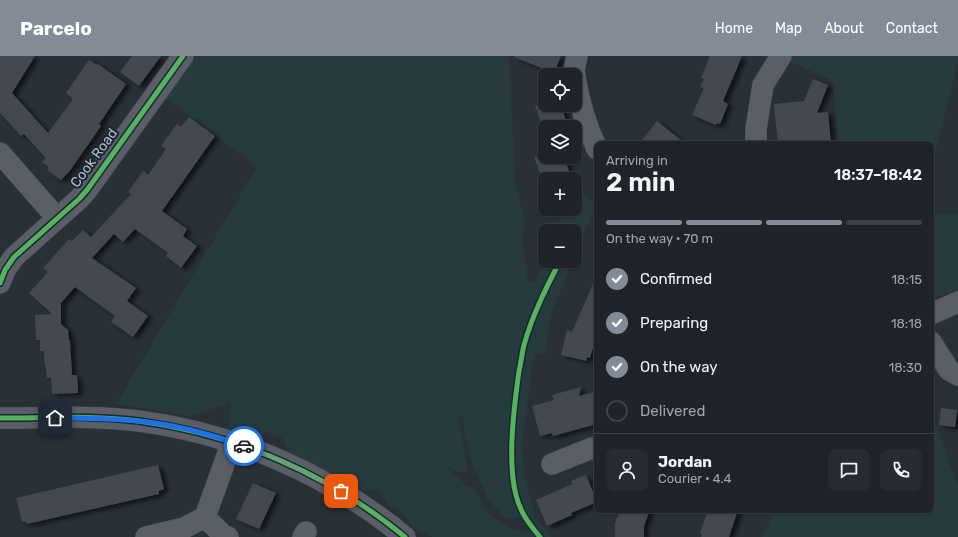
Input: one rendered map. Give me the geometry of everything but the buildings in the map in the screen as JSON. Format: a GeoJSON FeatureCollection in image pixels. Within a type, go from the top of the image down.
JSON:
{"type":"FeatureCollection","features":[{"type":"Feature","properties":{"kind":"street","name":"Cook Road"},"geometry":{"type":"LineString","coordinates":[[0,284],[5,270],[14,257],[88,190],[183,56]]}},
{"type":"Feature","properties":{"kind":"street"},"geometry":{"type":"LineString","coordinates":[[574,68],[577,56]]}},
{"type":"Feature","properties":{"kind":"street"},"geometry":{"type":"LineString","coordinates":[[756,141],[756,129],[763,85],[781,56]]}},
{"type":"Feature","properties":{"kind":"street"},"geometry":{"type":"LineString","coordinates":[[582,109],[594,143]]}},
{"type":"Feature","properties":{"kind":"street"},"geometry":{"type":"LineString","coordinates":[[0,153],[57,218]]}},
{"type":"Feature","properties":{"kind":"street"},"geometry":{"type":"LineString","coordinates":[[934,313],[958,302]]}},
{"type":"Feature","properties":{"kind":"street"},"geometry":{"type":"LineString","coordinates":[[934,347],[949,370],[958,375]]}},
{"type":"Feature","properties":{"kind":"street"},"geometry":{"type":"LineString","coordinates":[[0,418],[82,418],[139,421],[172,426],[232,442],[263,453],[315,477],[362,504],[405,537]]}},
{"type":"Feature","properties":{"kind":"street"},"geometry":{"type":"LineString","coordinates":[[146,537],[184,528],[205,517],[232,442]]}},
{"type":"Feature","properties":{"kind":"street"},"geometry":{"type":"LineString","coordinates":[[552,464],[594,448]]}},
{"type":"Feature","properties":{"kind":"street"},"geometry":{"type":"LineString","coordinates":[[205,517],[228,537]]}},
{"type":"Feature","properties":{"kind":"green space"},"geometry":{"type":"Polygon","coordinates":[[[196,56],[509,56],[515,185],[525,218],[522,239],[528,280],[535,282],[541,268],[570,268],[550,317],[545,354],[534,353],[522,444],[525,481],[537,519],[552,537],[433,537],[413,528],[402,512],[388,505],[379,490],[350,491],[332,473],[291,456],[282,438],[267,432],[259,437],[229,428],[231,403],[191,416],[116,404],[257,167],[165,98],[196,56]],[[458,414],[468,471],[458,472],[445,465],[466,485],[472,487],[490,515],[510,528],[532,534],[522,515],[513,519],[504,517],[488,499],[472,464],[462,416],[458,414]]]}},
{"type":"Feature","properties":{"kind":"green space"},"geometry":{"type":"Polygon","coordinates":[[[790,56],[958,56],[958,62],[934,159],[934,141],[838,141],[833,81],[787,60],[790,56]]]}},
{"type":"Feature","properties":{"kind":"green space"},"geometry":{"type":"Polygon","coordinates":[[[582,195],[594,201],[594,210],[582,238],[582,224],[559,224],[561,216],[582,216],[582,195]]]}},
{"type":"Feature","properties":{"kind":"green space"},"geometry":{"type":"Polygon","coordinates":[[[958,214],[958,290],[934,298],[934,215],[958,214]]]}},
{"type":"Feature","properties":{"kind":"green space"},"geometry":{"type":"Polygon","coordinates":[[[934,420],[956,483],[958,483],[958,537],[762,537],[773,513],[934,513],[934,420]]]}},
{"type":"Feature","properties":{"kind":"cycle path"},"geometry":{"type":"LineString","coordinates":[[0,283],[5,270],[14,257],[79,199],[87,190],[183,56]]}},
{"type":"Feature","properties":{"kind":"cycle path"},"geometry":{"type":"LineString","coordinates":[[540,537],[525,518],[516,495],[512,466],[513,417],[519,371],[527,334],[535,313],[557,268]]}},
{"type":"Feature","properties":{"kind":"cycle path"},"geometry":{"type":"LineString","coordinates":[[0,418],[87,417],[122,419],[175,427],[211,436],[246,447],[314,476],[376,515],[405,537]]}},
{"type":"Feature","properties":{"kind":"way so far"},"geometry":{"type":"LineString","coordinates":[[244,446],[286,463],[341,491]]}},
{"type":"Feature","properties":{"kind":"route"},"geometry":{"type":"LineString","coordinates":[[55,418],[110,418],[139,421],[172,426],[209,435],[244,446]]}}]}
